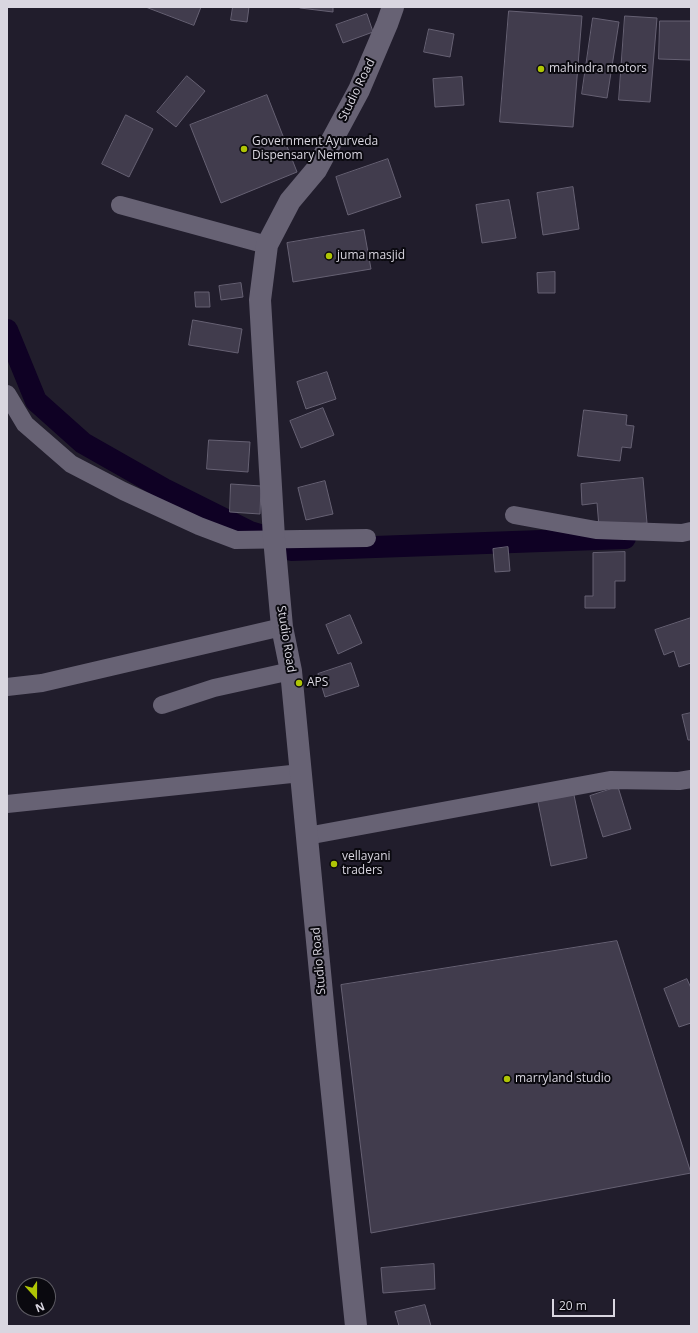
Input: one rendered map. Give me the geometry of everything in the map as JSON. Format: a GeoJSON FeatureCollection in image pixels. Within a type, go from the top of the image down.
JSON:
{"type":"FeatureCollection","features":[{"type":"Feature","properties":{"kind":"street","name":"Studio Road"},"geometry":{"type":"LineString","coordinates":[[356,1326],[291,671],[282,627],[274,538],[260,300],[266,245],[290,201],[316,170],[359,90],[393,7]]}},
{"type":"Feature","properties":{"kind":"street"},"geometry":{"type":"LineString","coordinates":[[120,205],[266,245]]}},
{"type":"Feature","properties":{"kind":"street"},"geometry":{"type":"LineString","coordinates":[[7,394],[25,424],[71,464],[199,526],[236,540],[274,538],[367,538]]}},
{"type":"Feature","properties":{"kind":"street"},"geometry":{"type":"LineString","coordinates":[[7,421],[25,424]]}},
{"type":"Feature","properties":{"kind":"street"},"geometry":{"type":"LineString","coordinates":[[514,515],[596,530],[682,533],[691,531]]}},
{"type":"Feature","properties":{"kind":"street"},"geometry":{"type":"LineString","coordinates":[[7,687],[42,683],[282,627]]}},
{"type":"Feature","properties":{"kind":"street"},"geometry":{"type":"LineString","coordinates":[[162,705],[214,688],[291,671]]}},
{"type":"Feature","properties":{"kind":"street"},"geometry":{"type":"LineString","coordinates":[[7,804],[301,774]]}},
{"type":"Feature","properties":{"kind":"street"},"geometry":{"type":"LineString","coordinates":[[307,836],[610,780],[679,781],[691,779]]}},
{"type":"Feature","properties":{"kind":"building"},"geometry":{"type":"Polygon","coordinates":[[[146,7],[201,7],[194,25],[146,7]]]}},
{"type":"Feature","properties":{"kind":"building"},"geometry":{"type":"Polygon","coordinates":[[[233,7],[249,7],[247,22],[231,20],[233,7]]]}},
{"type":"Feature","properties":{"kind":"building"},"geometry":{"type":"Polygon","coordinates":[[[333,7],[333,12],[300,8],[333,7]]]}},
{"type":"Feature","properties":{"kind":"building","name":"mahindra motors"},"geometry":{"type":"Polygon","coordinates":[[[509,11],[582,16],[573,127],[500,122],[509,11]]]}},
{"type":"Feature","properties":{"kind":"building"},"geometry":{"type":"Polygon","coordinates":[[[367,14],[373,32],[343,43],[336,25],[367,14]]]}},
{"type":"Feature","properties":{"kind":"building"},"geometry":{"type":"Polygon","coordinates":[[[625,16],[657,18],[650,102],[619,100],[625,16]]]}},
{"type":"Feature","properties":{"kind":"building"},"geometry":{"type":"Polygon","coordinates":[[[593,18],[619,22],[607,98],[582,94],[593,18]]]}},
{"type":"Feature","properties":{"kind":"building"},"geometry":{"type":"Polygon","coordinates":[[[660,21],[691,21],[691,60],[659,59],[660,21]]]}},
{"type":"Feature","properties":{"kind":"building"},"geometry":{"type":"Polygon","coordinates":[[[429,29],[454,34],[450,57],[424,52],[429,29]]]}},
{"type":"Feature","properties":{"kind":"building"},"geometry":{"type":"Polygon","coordinates":[[[187,76],[205,91],[176,127],[157,112],[187,76]]]}},
{"type":"Feature","properties":{"kind":"building"},"geometry":{"type":"Polygon","coordinates":[[[462,77],[464,105],[435,107],[433,79],[462,77]]]}},
{"type":"Feature","properties":{"kind":"building","name":"Government Ayurveda Dispensary Nemom"},"geometry":{"type":"Polygon","coordinates":[[[267,95],[297,172],[221,203],[190,125],[267,95]]]}},
{"type":"Feature","properties":{"kind":"building"},"geometry":{"type":"Polygon","coordinates":[[[126,115],[153,129],[129,177],[102,164],[126,115]]]}},
{"type":"Feature","properties":{"kind":"building"},"geometry":{"type":"Polygon","coordinates":[[[388,159],[401,197],[348,215],[336,177],[388,159]]]}},
{"type":"Feature","properties":{"kind":"building"},"geometry":{"type":"Polygon","coordinates":[[[573,187],[579,229],[543,235],[537,193],[573,187]]]}},
{"type":"Feature","properties":{"kind":"building"},"geometry":{"type":"Polygon","coordinates":[[[509,200],[516,238],[482,243],[476,205],[509,200]]]}},
{"type":"Feature","properties":{"kind":"building","name":"juma masjid"},"geometry":{"type":"Polygon","coordinates":[[[364,230],[371,269],[293,282],[287,243],[364,230]]]}},
{"type":"Feature","properties":{"kind":"building"},"geometry":{"type":"Polygon","coordinates":[[[555,272],[555,293],[538,293],[537,273],[555,272]]]}},
{"type":"Feature","properties":{"kind":"building"},"geometry":{"type":"Polygon","coordinates":[[[241,283],[243,297],[221,300],[219,286],[241,283]]]}},
{"type":"Feature","properties":{"kind":"building"},"geometry":{"type":"Polygon","coordinates":[[[195,292],[209,292],[210,307],[196,307],[195,292]]]}},
{"type":"Feature","properties":{"kind":"building"},"geometry":{"type":"Polygon","coordinates":[[[193,320],[242,329],[238,353],[189,345],[193,320]]]}},
{"type":"Feature","properties":{"kind":"building"},"geometry":{"type":"Polygon","coordinates":[[[327,372],[336,399],[306,409],[297,382],[327,372]]]}},
{"type":"Feature","properties":{"kind":"building"},"geometry":{"type":"Polygon","coordinates":[[[323,408],[334,435],[301,448],[290,421],[323,408]]]}},
{"type":"Feature","properties":{"kind":"building"},"geometry":{"type":"Polygon","coordinates":[[[584,410],[627,415],[626,425],[634,426],[631,448],[622,447],[620,461],[578,456],[584,410]]]}},
{"type":"Feature","properties":{"kind":"building"},"geometry":{"type":"Polygon","coordinates":[[[209,440],[250,442],[248,472],[207,469],[209,440]]]}},
{"type":"Feature","properties":{"kind":"building"},"geometry":{"type":"Polygon","coordinates":[[[643,478],[647,523],[599,527],[597,503],[582,505],[581,484],[643,478]]]}},
{"type":"Feature","properties":{"kind":"building"},"geometry":{"type":"Polygon","coordinates":[[[325,481],[333,514],[306,520],[298,488],[325,481]]]}},
{"type":"Feature","properties":{"kind":"building"},"geometry":{"type":"Polygon","coordinates":[[[231,484],[261,486],[260,514],[230,512],[231,484]]]}},
{"type":"Feature","properties":{"kind":"building"},"geometry":{"type":"Polygon","coordinates":[[[508,547],[510,571],[495,572],[493,549],[508,547]]]}},
{"type":"Feature","properties":{"kind":"building"},"geometry":{"type":"Polygon","coordinates":[[[625,552],[625,581],[615,581],[615,608],[585,608],[585,596],[593,596],[593,553],[625,552]]]}},
{"type":"Feature","properties":{"kind":"building"},"geometry":{"type":"Polygon","coordinates":[[[350,615],[362,643],[338,654],[326,625],[350,615]]]}},
{"type":"Feature","properties":{"kind":"building"},"geometry":{"type":"Polygon","coordinates":[[[691,618],[691,663],[679,667],[674,651],[664,655],[655,630],[691,618]]]}},
{"type":"Feature","properties":{"kind":"building"},"geometry":{"type":"Polygon","coordinates":[[[351,663],[359,686],[325,697],[318,674],[351,663]]]}},
{"type":"Feature","properties":{"kind":"building"},"geometry":{"type":"Polygon","coordinates":[[[691,713],[691,740],[688,740],[682,715],[691,713]]]}},
{"type":"Feature","properties":{"kind":"building"},"geometry":{"type":"Polygon","coordinates":[[[618,787],[631,829],[603,837],[590,796],[618,787]]]}},
{"type":"Feature","properties":{"kind":"building"},"geometry":{"type":"Polygon","coordinates":[[[574,795],[587,858],[551,866],[538,802],[574,795]]]}},
{"type":"Feature","properties":{"kind":"building","name":"marryland studio"},"geometry":{"type":"Polygon","coordinates":[[[617,941],[691,1173],[371,1233],[341,985],[617,941]]]}},
{"type":"Feature","properties":{"kind":"building"},"geometry":{"type":"Polygon","coordinates":[[[687,979],[691,988],[691,1023],[679,1027],[664,989],[687,979]]]}},
{"type":"Feature","properties":{"kind":"building"},"geometry":{"type":"Polygon","coordinates":[[[434,1264],[435,1289],[383,1293],[381,1268],[434,1264]]]}},
{"type":"Feature","properties":{"kind":"building"},"geometry":{"type":"Polygon","coordinates":[[[425,1305],[431,1326],[399,1326],[395,1312],[425,1305]]]}},
{"type":"Feature","properties":{"kind":"waterway"},"geometry":{"type":"LineString","coordinates":[[7,330],[36,401],[83,443],[164,489],[250,532],[260,535]]}},
{"type":"Feature","properties":{"kind":"waterway"},"geometry":{"type":"LineString","coordinates":[[291,550],[625,538]]}},
{"type":"Feature","properties":{"kind":"place","name":"mahindra motors"},"geometry":{"type":"Point","coordinates":[541,69]}},
{"type":"Feature","properties":{"kind":"place","name":"Government Ayurveda Dispensary Nemom"},"geometry":{"type":"Point","coordinates":[244,149]}},
{"type":"Feature","properties":{"kind":"place","name":"juma masjid"},"geometry":{"type":"Point","coordinates":[329,256]}},
{"type":"Feature","properties":{"kind":"place","name":"APS"},"geometry":{"type":"Point","coordinates":[299,683]}},
{"type":"Feature","properties":{"kind":"place","name":"vellayani traders"},"geometry":{"type":"Point","coordinates":[334,864]}},
{"type":"Feature","properties":{"kind":"place","name":"marryland studio"},"geometry":{"type":"Point","coordinates":[507,1079]}}]}
